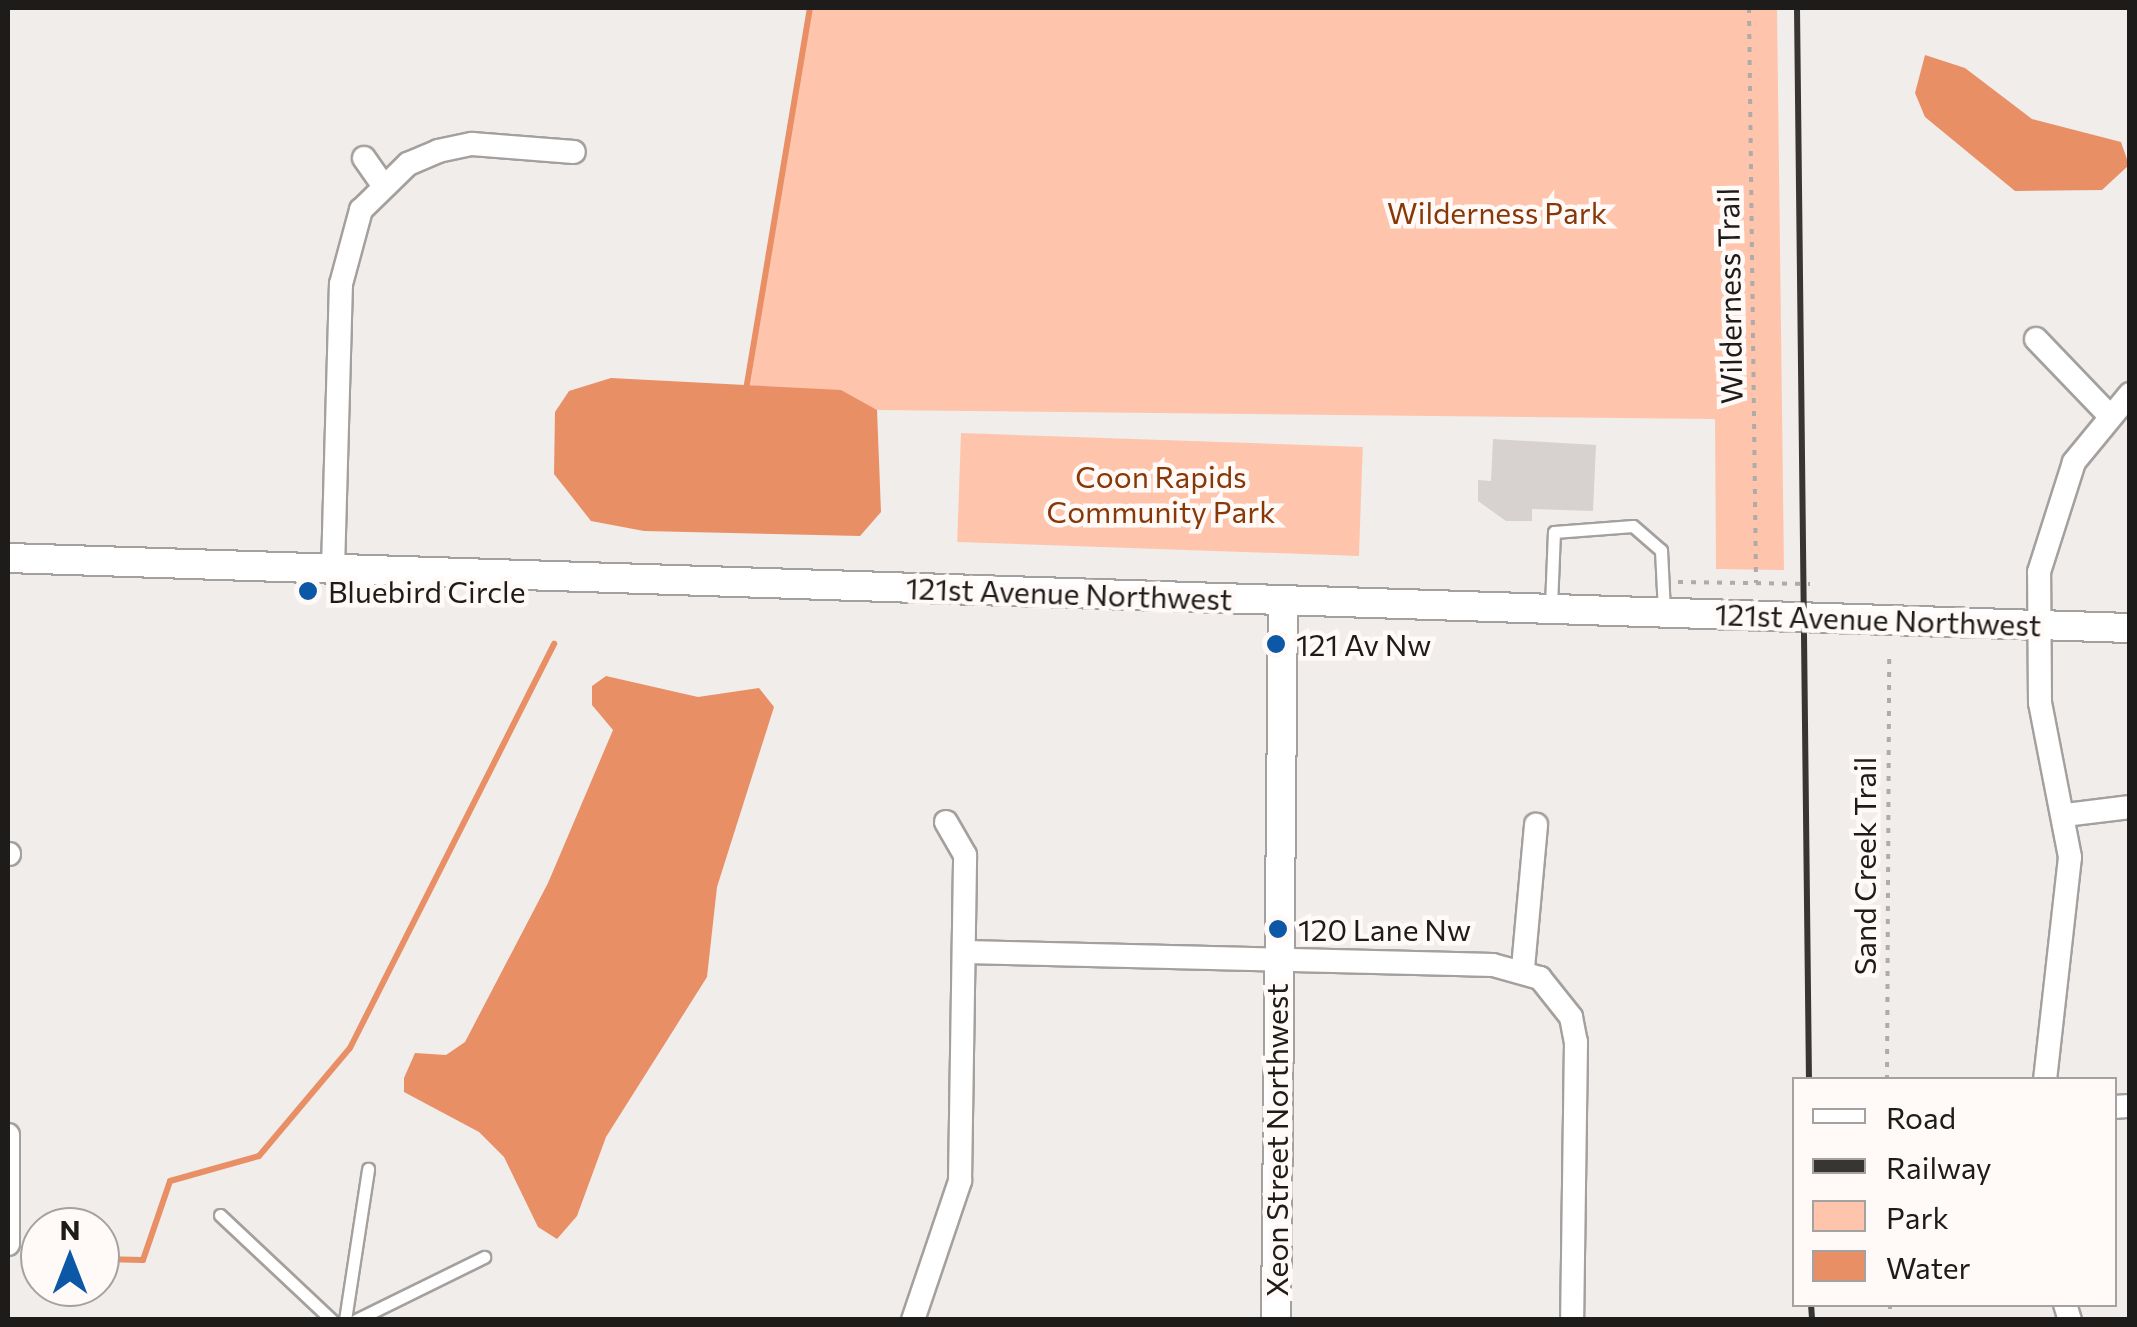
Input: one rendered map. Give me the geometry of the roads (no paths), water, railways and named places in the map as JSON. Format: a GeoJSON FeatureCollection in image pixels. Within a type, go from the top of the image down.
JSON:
{"type":"FeatureCollection","features":[{"type":"Feature","properties":{"kind":"street"},"geometry":{"type":"LineString","coordinates":[[333,569],[344,260],[360,210],[382,184],[408,164],[472,144],[574,152]]}},
{"type":"Feature","properties":{"kind":"street"},"geometry":{"type":"LineString","coordinates":[[364,158],[382,184]]}},
{"type":"Feature","properties":{"kind":"street"},"geometry":{"type":"LineString","coordinates":[[2036,339],[2108,414]]}},
{"type":"Feature","properties":{"kind":"street"},"geometry":{"type":"LineString","coordinates":[[2045,1077],[2070,857],[2066,815],[2040,703],[2037,625],[2053,510],[2108,414],[2130,394]]}},
{"type":"Feature","properties":{"kind":"street","name":"121st Avenue Northwest"},"geometry":{"type":"LineString","coordinates":[[8,558],[2130,628]]}},
{"type":"Feature","properties":{"kind":"street","name":"Xeon Street Northwest"},"geometry":{"type":"LineString","coordinates":[[1276,1320],[1277,958],[1284,600]]}},
{"type":"Feature","properties":{"kind":"street"},"geometry":{"type":"LineString","coordinates":[[2066,815],[2130,808]]}},
{"type":"Feature","properties":{"kind":"street"},"geometry":{"type":"LineString","coordinates":[[914,1320],[960,1181],[965,855],[946,822]]}},
{"type":"Feature","properties":{"kind":"street"},"geometry":{"type":"LineString","coordinates":[[1522,968],[1536,825]]}},
{"type":"Feature","properties":{"kind":"street"},"geometry":{"type":"LineString","coordinates":[[966,952],[1522,968],[1560,997],[1576,1042],[1572,1320]]}},
{"type":"Feature","properties":{"kind":"street"},"geometry":{"type":"LineString","coordinates":[[8,1244],[9,1135]]}},
{"type":"Feature","properties":{"kind":"lane"},"geometry":{"type":"LineString","coordinates":[[1551,609],[1554,532],[1632,526],[1662,550],[1664,612]]}},
{"type":"Feature","properties":{"kind":"lane"},"geometry":{"type":"LineString","coordinates":[[345,1320],[368,1169]]}},
{"type":"Feature","properties":{"kind":"lane"},"geometry":{"type":"LineString","coordinates":[[220,1215],[332,1320]]}},
{"type":"Feature","properties":{"kind":"lane"},"geometry":{"type":"LineString","coordinates":[[356,1320],[384,1298],[484,1257]]}},
{"type":"Feature","properties":{"kind":"water"},"geometry":{"type":"Polygon","coordinates":[[[1925,55],[1965,68],[2032,119],[2121,142],[2129,165],[2102,190],[2015,191],[1925,117],[1915,93],[1925,55]]]}},
{"type":"Feature","properties":{"kind":"water"},"geometry":{"type":"Polygon","coordinates":[[[611,378],[841,390],[877,410],[881,512],[860,536],[644,531],[591,521],[554,474],[555,412],[569,391],[611,378]]]}},
{"type":"Feature","properties":{"kind":"water"},"geometry":{"type":"Polygon","coordinates":[[[606,676],[698,697],[759,688],[774,707],[717,887],[707,977],[606,1137],[577,1216],[557,1239],[538,1227],[504,1157],[479,1132],[404,1092],[404,1078],[415,1053],[446,1055],[465,1042],[548,883],[613,730],[592,705],[592,686],[606,676]]]}},
{"type":"Feature","properties":{"kind":"waterway"},"geometry":{"type":"LineString","coordinates":[[746,390],[810,8]]}},
{"type":"Feature","properties":{"kind":"waterway"},"geometry":{"type":"LineString","coordinates":[[120,1259],[143,1260],[170,1181],[259,1156],[350,1048],[554,644]]}},
{"type":"Feature","properties":{"kind":"railway"},"geometry":{"type":"LineString","coordinates":[[1797,8],[1809,1077]]}},
{"type":"Feature","properties":{"kind":"railway"},"geometry":{"type":"LineString","coordinates":[[1811,1307],[1812,1320]]}},
{"type":"Feature","properties":{"kind":"place","name":"Bluebird Circle"},"geometry":{"type":"Point","coordinates":[308,591]}},
{"type":"Feature","properties":{"kind":"place","name":"121 Av Nw"},"geometry":{"type":"Point","coordinates":[1276,644]}},
{"type":"Feature","properties":{"kind":"place","name":"120 Lane Nw"},"geometry":{"type":"Point","coordinates":[1278,929]}},
{"type":"Feature","properties":{"kind":"park label","name":"Wilderness Park"},"geometry":{"type":"Point","coordinates":[1497,212]}},
{"type":"Feature","properties":{"kind":"park label","name":"Coon Rapids Community Park"},"geometry":{"type":"Point","coordinates":[1161,493]}}]}
